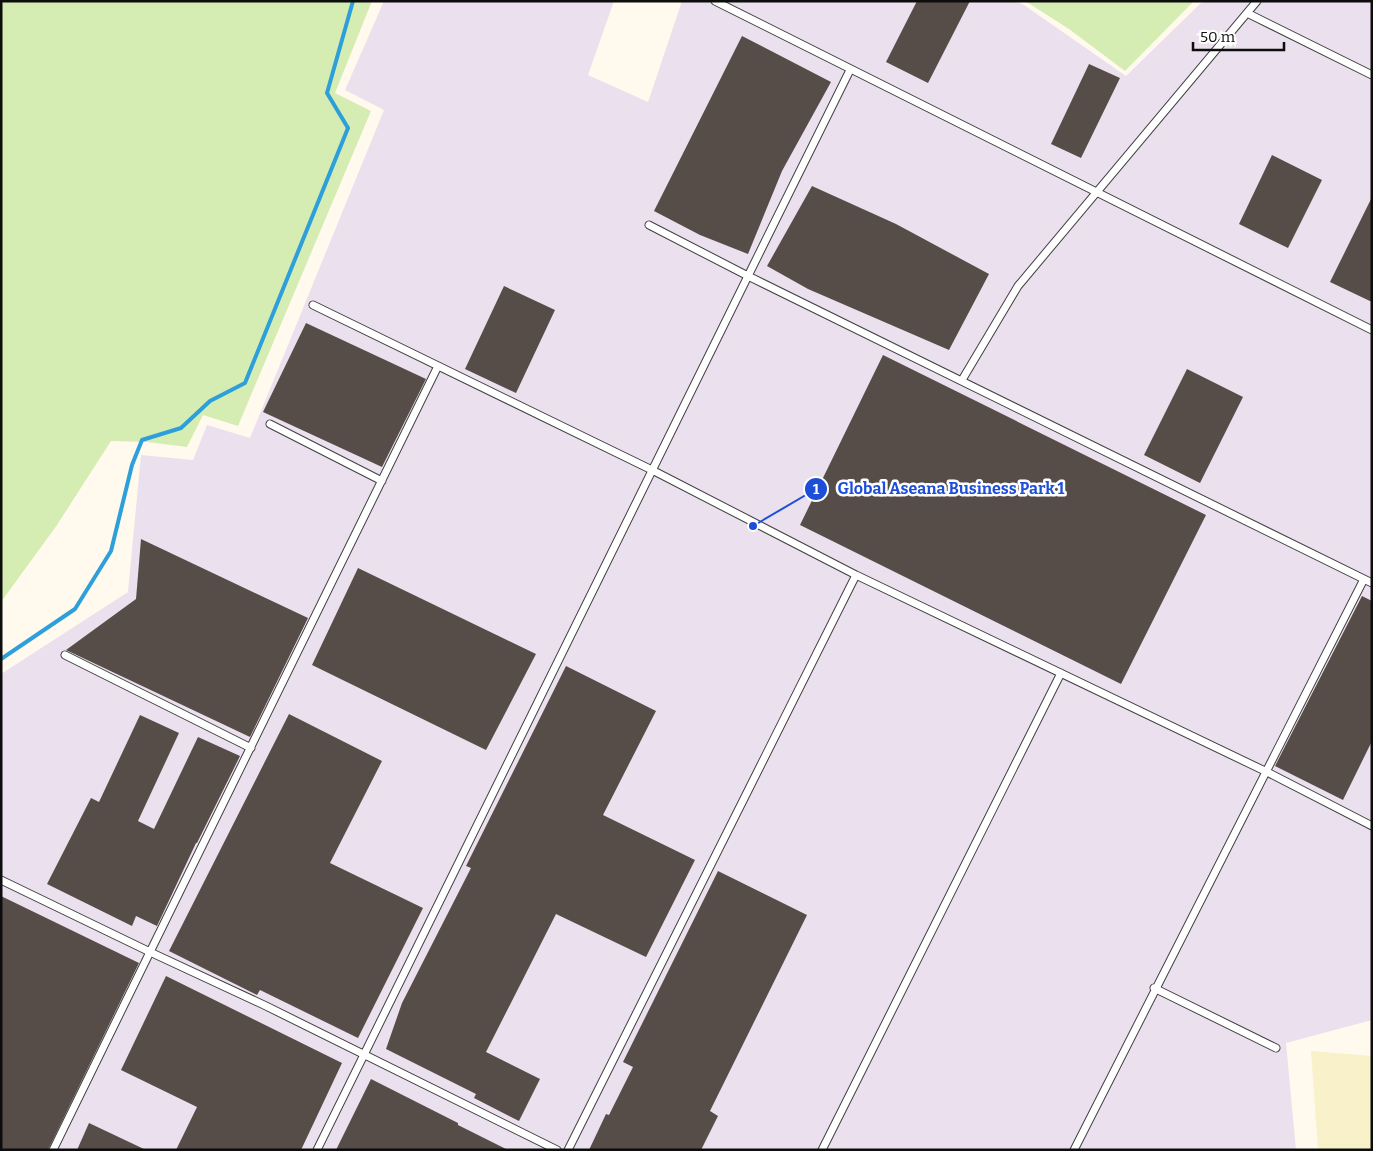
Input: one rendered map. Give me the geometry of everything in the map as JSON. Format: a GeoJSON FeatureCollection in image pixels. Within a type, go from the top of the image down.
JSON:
{"type":"FeatureCollection","features":[{"type":"Feature","properties":{"kind":"lane"},"geometry":{"type":"LineString","coordinates":[[716,1],[1096,194],[1372,330]]}},
{"type":"Feature","properties":{"kind":"lane"},"geometry":{"type":"LineString","coordinates":[[962,380],[1018,286],[1257,1]]}},
{"type":"Feature","properties":{"kind":"lane"},"geometry":{"type":"LineString","coordinates":[[1247,13],[1372,75]]}},
{"type":"Feature","properties":{"kind":"lane"},"geometry":{"type":"LineString","coordinates":[[318,1150],[850,70]]}},
{"type":"Feature","properties":{"kind":"lane"},"geometry":{"type":"LineString","coordinates":[[649,225],[748,276],[1372,583]]}},
{"type":"Feature","properties":{"kind":"lane"},"geometry":{"type":"LineString","coordinates":[[314,305],[654,471],[856,575],[1267,772],[1372,826]]}},
{"type":"Feature","properties":{"kind":"lane"},"geometry":{"type":"LineString","coordinates":[[53,1150],[438,366]]}},
{"type":"Feature","properties":{"kind":"lane"},"geometry":{"type":"LineString","coordinates":[[270,424],[382,481]]}},
{"type":"Feature","properties":{"kind":"lane"},"geometry":{"type":"LineString","coordinates":[[568,1150],[856,575]]}},
{"type":"Feature","properties":{"kind":"lane"},"geometry":{"type":"LineString","coordinates":[[1074,1150],[1154,988],[1267,772],[1364,579]]}},
{"type":"Feature","properties":{"kind":"lane"},"geometry":{"type":"LineString","coordinates":[[65,655],[250,748]]}},
{"type":"Feature","properties":{"kind":"lane"},"geometry":{"type":"LineString","coordinates":[[822,1150],[1061,673]]}},
{"type":"Feature","properties":{"kind":"lane"},"geometry":{"type":"LineString","coordinates":[[1,880],[366,1055],[557,1150]]}},
{"type":"Feature","properties":{"kind":"lane"},"geometry":{"type":"LineString","coordinates":[[1154,988],[1276,1048]]}},
{"type":"Feature","properties":{"kind":"shaded area"},"geometry":{"type":"Polygon","coordinates":[[[384,1],[614,1],[588,75],[648,102],[682,1],[1015,1],[1024,5],[1126,76],[1203,1],[1372,1],[1372,1020],[1286,1043],[1296,1150],[1,1150],[1,674],[128,592],[141,455],[193,460],[207,425],[250,438],[384,110],[345,90],[384,1]]]}},
{"type":"Feature","properties":{"kind":"shaded area"},"geometry":{"type":"Polygon","coordinates":[[[1311,1051],[1372,1056],[1372,1150],[1318,1150],[1311,1051]]]}},
{"type":"Feature","properties":{"kind":"green space"},"geometry":{"type":"Polygon","coordinates":[[[1,1],[372,1],[335,93],[371,111],[238,426],[203,415],[187,447],[147,442],[111,441],[57,525],[1,602],[1,1]]]}},
{"type":"Feature","properties":{"kind":"green space"},"geometry":{"type":"Polygon","coordinates":[[[1025,1],[1194,1],[1125,71],[1069,29],[1025,1]]]}},
{"type":"Feature","properties":{"kind":"building"},"geometry":{"type":"Polygon","coordinates":[[[917,1],[970,1],[928,83],[886,62],[917,1]]]}},
{"type":"Feature","properties":{"kind":"building"},"geometry":{"type":"Polygon","coordinates":[[[742,36],[831,82],[782,171],[748,254],[700,235],[654,211],[742,36]]]}},
{"type":"Feature","properties":{"kind":"building"},"geometry":{"type":"Polygon","coordinates":[[[1089,64],[1120,78],[1081,158],[1051,144],[1089,64]]]}},
{"type":"Feature","properties":{"kind":"building"},"geometry":{"type":"Polygon","coordinates":[[[1272,155],[1322,180],[1288,248],[1239,224],[1272,155]]]}},
{"type":"Feature","properties":{"kind":"building"},"geometry":{"type":"Polygon","coordinates":[[[812,186],[896,224],[989,274],[949,350],[808,289],[767,266],[812,186]]]}},
{"type":"Feature","properties":{"kind":"building"},"geometry":{"type":"Polygon","coordinates":[[[1372,197],[1372,302],[1330,282],[1372,197]]]}},
{"type":"Feature","properties":{"kind":"building"},"geometry":{"type":"Polygon","coordinates":[[[504,286],[555,310],[516,393],[465,369],[504,286]]]}},
{"type":"Feature","properties":{"kind":"building"},"geometry":{"type":"Polygon","coordinates":[[[306,323],[426,379],[382,467],[263,412],[306,323]]]}},
{"type":"Feature","properties":{"kind":"building"},"geometry":{"type":"Polygon","coordinates":[[[883,355],[1206,515],[1121,684],[800,525],[883,355]]]}},
{"type":"Feature","properties":{"kind":"building"},"geometry":{"type":"Polygon","coordinates":[[[1187,369],[1243,397],[1200,483],[1144,455],[1187,369]]]}},
{"type":"Feature","properties":{"kind":"building"},"geometry":{"type":"Polygon","coordinates":[[[141,539],[308,618],[250,737],[66,650],[136,599],[141,539]]]}},
{"type":"Feature","properties":{"kind":"building"},"geometry":{"type":"Polygon","coordinates":[[[358,568],[536,654],[486,750],[312,665],[358,568]]]}},
{"type":"Feature","properties":{"kind":"building"},"geometry":{"type":"Polygon","coordinates":[[[1362,596],[1372,601],[1372,741],[1343,800],[1275,766],[1362,596]]]}},
{"type":"Feature","properties":{"kind":"building"},"geometry":{"type":"Polygon","coordinates":[[[566,666],[656,711],[603,815],[695,860],[646,957],[556,914],[486,1052],[540,1079],[519,1121],[474,1098],[476,1094],[386,1049],[402,1003],[471,868],[466,866],[566,666]]]}},
{"type":"Feature","properties":{"kind":"building"},"geometry":{"type":"Polygon","coordinates":[[[289,714],[382,761],[330,863],[423,908],[358,1038],[260,990],[257,995],[169,951],[289,714]]]}},
{"type":"Feature","properties":{"kind":"building"},"geometry":{"type":"Polygon","coordinates":[[[140,715],[179,733],[138,821],[154,829],[198,737],[240,756],[157,926],[136,916],[132,926],[47,884],[91,798],[99,802],[140,715]]]}},
{"type":"Feature","properties":{"kind":"building"},"geometry":{"type":"Polygon","coordinates":[[[718,871],[807,915],[710,1111],[718,1116],[701,1150],[589,1150],[606,1114],[609,1115],[633,1067],[623,1062],[718,871]]]}},
{"type":"Feature","properties":{"kind":"building"},"geometry":{"type":"Polygon","coordinates":[[[1,896],[139,963],[48,1150],[5,1150],[1,1148],[1,896]]]}},
{"type":"Feature","properties":{"kind":"building"},"geometry":{"type":"Polygon","coordinates":[[[166,976],[342,1063],[301,1150],[176,1150],[197,1107],[121,1070],[166,976]]]}},
{"type":"Feature","properties":{"kind":"building"},"geometry":{"type":"Polygon","coordinates":[[[371,1079],[458,1123],[458,1125],[508,1150],[336,1150],[371,1079]]]}},
{"type":"Feature","properties":{"kind":"building"},"geometry":{"type":"Polygon","coordinates":[[[89,1123],[146,1150],[77,1150],[89,1123]]]}},
{"type":"Feature","properties":{"kind":"waterway"},"geometry":{"type":"LineString","coordinates":[[1,659],[75,609],[111,551],[132,465],[142,440],[181,428],[210,401],[245,383],[348,128],[327,93],[353,1]]}},
{"type":"Feature","properties":{"kind":"place","name":"Global Aseana Business Park 1"},"geometry":{"type":"Point","coordinates":[753,526]}}]}
